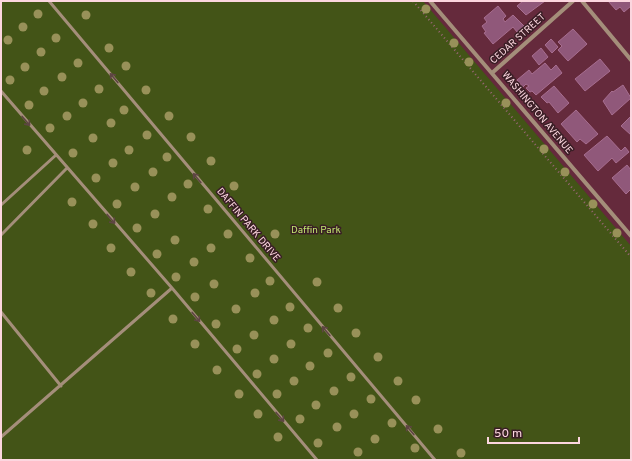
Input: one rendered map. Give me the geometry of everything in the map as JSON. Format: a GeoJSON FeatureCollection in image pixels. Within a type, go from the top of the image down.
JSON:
{"type":"FeatureCollection","features":[{"type":"Feature","properties":{"kind":"street","name":"WASHINGTON AVENUE"},"geometry":{"type":"LineString","coordinates":[[430,1],[631,236]]}},
{"type":"Feature","properties":{"kind":"street","name":"CEDAR STREET"},"geometry":{"type":"LineString","coordinates":[[492,74],[573,1]]}},
{"type":"Feature","properties":{"kind":"street"},"geometry":{"type":"LineString","coordinates":[[582,1],[631,60]]}},
{"type":"Feature","properties":{"kind":"lane","name":"DAFFIN PARK DRIVE"},"geometry":{"type":"LineString","coordinates":[[49,1],[435,460]]}},
{"type":"Feature","properties":{"kind":"lane"},"geometry":{"type":"LineString","coordinates":[[1,91],[172,288],[317,460]]}},
{"type":"Feature","properties":{"kind":"lane"},"geometry":{"type":"LineString","coordinates":[[1,205],[56,155]]}},
{"type":"Feature","properties":{"kind":"lane"},"geometry":{"type":"LineString","coordinates":[[1,235],[67,168]]}},
{"type":"Feature","properties":{"kind":"lane"},"geometry":{"type":"LineString","coordinates":[[1,437],[172,288]]}},
{"type":"Feature","properties":{"kind":"lane"},"geometry":{"type":"LineString","coordinates":[[1,312],[61,386]]}},
{"type":"Feature","properties":{"kind":"path"},"geometry":{"type":"LineString","coordinates":[[413,1],[631,257]]}},
{"type":"Feature","properties":{"kind":"green space","name":"Daffin Park"},"geometry":{"type":"Polygon","coordinates":[[[1,1],[423,1],[631,246],[631,460],[1,460],[1,1]]]}},
{"type":"Feature","properties":{"kind":"building"},"geometry":{"type":"Polygon","coordinates":[[[523,1],[545,1],[526,15],[517,6],[523,1]]]}},
{"type":"Feature","properties":{"kind":"building"},"geometry":{"type":"Polygon","coordinates":[[[608,1],[631,1],[631,6],[624,12],[620,7],[616,10],[608,1]]]}},
{"type":"Feature","properties":{"kind":"building"},"geometry":{"type":"Polygon","coordinates":[[[498,6],[506,16],[503,19],[505,22],[513,15],[524,26],[517,32],[513,27],[493,44],[484,33],[486,32],[482,26],[487,22],[484,18],[498,6]]]}},
{"type":"Feature","properties":{"kind":"building"},"geometry":{"type":"Polygon","coordinates":[[[573,29],[587,44],[568,61],[558,50],[562,46],[558,42],[573,29]]]}},
{"type":"Feature","properties":{"kind":"building"},"geometry":{"type":"Polygon","coordinates":[[[551,39],[558,47],[552,53],[545,45],[551,39]]]}},
{"type":"Feature","properties":{"kind":"building"},"geometry":{"type":"Polygon","coordinates":[[[541,48],[548,57],[539,65],[532,56],[541,48]]]}},
{"type":"Feature","properties":{"kind":"building"},"geometry":{"type":"Polygon","coordinates":[[[600,59],[610,71],[585,91],[575,79],[600,59]]]}},
{"type":"Feature","properties":{"kind":"building"},"geometry":{"type":"Polygon","coordinates":[[[545,63],[551,70],[556,65],[562,73],[536,95],[526,88],[529,86],[526,84],[523,87],[517,80],[529,70],[532,74],[545,63]]]}},
{"type":"Feature","properties":{"kind":"building"},"geometry":{"type":"Polygon","coordinates":[[[623,85],[631,98],[612,115],[603,101],[612,91],[613,92],[623,85]]]}},
{"type":"Feature","properties":{"kind":"building"},"geometry":{"type":"Polygon","coordinates":[[[554,86],[569,103],[558,113],[549,102],[547,103],[541,97],[554,86]]]}},
{"type":"Feature","properties":{"kind":"building"},"geometry":{"type":"Polygon","coordinates":[[[576,110],[598,134],[586,144],[580,139],[577,142],[561,124],[576,110]]]}},
{"type":"Feature","properties":{"kind":"building"},"geometry":{"type":"Polygon","coordinates":[[[631,116],[631,135],[621,126],[631,116]]]}},
{"type":"Feature","properties":{"kind":"building"},"geometry":{"type":"Polygon","coordinates":[[[607,136],[621,151],[625,147],[629,152],[616,163],[612,158],[598,171],[584,155],[607,136]]]}},
{"type":"Feature","properties":{"kind":"building"},"geometry":{"type":"Polygon","coordinates":[[[627,165],[631,170],[631,189],[626,194],[612,178],[627,165]]]}}]}
